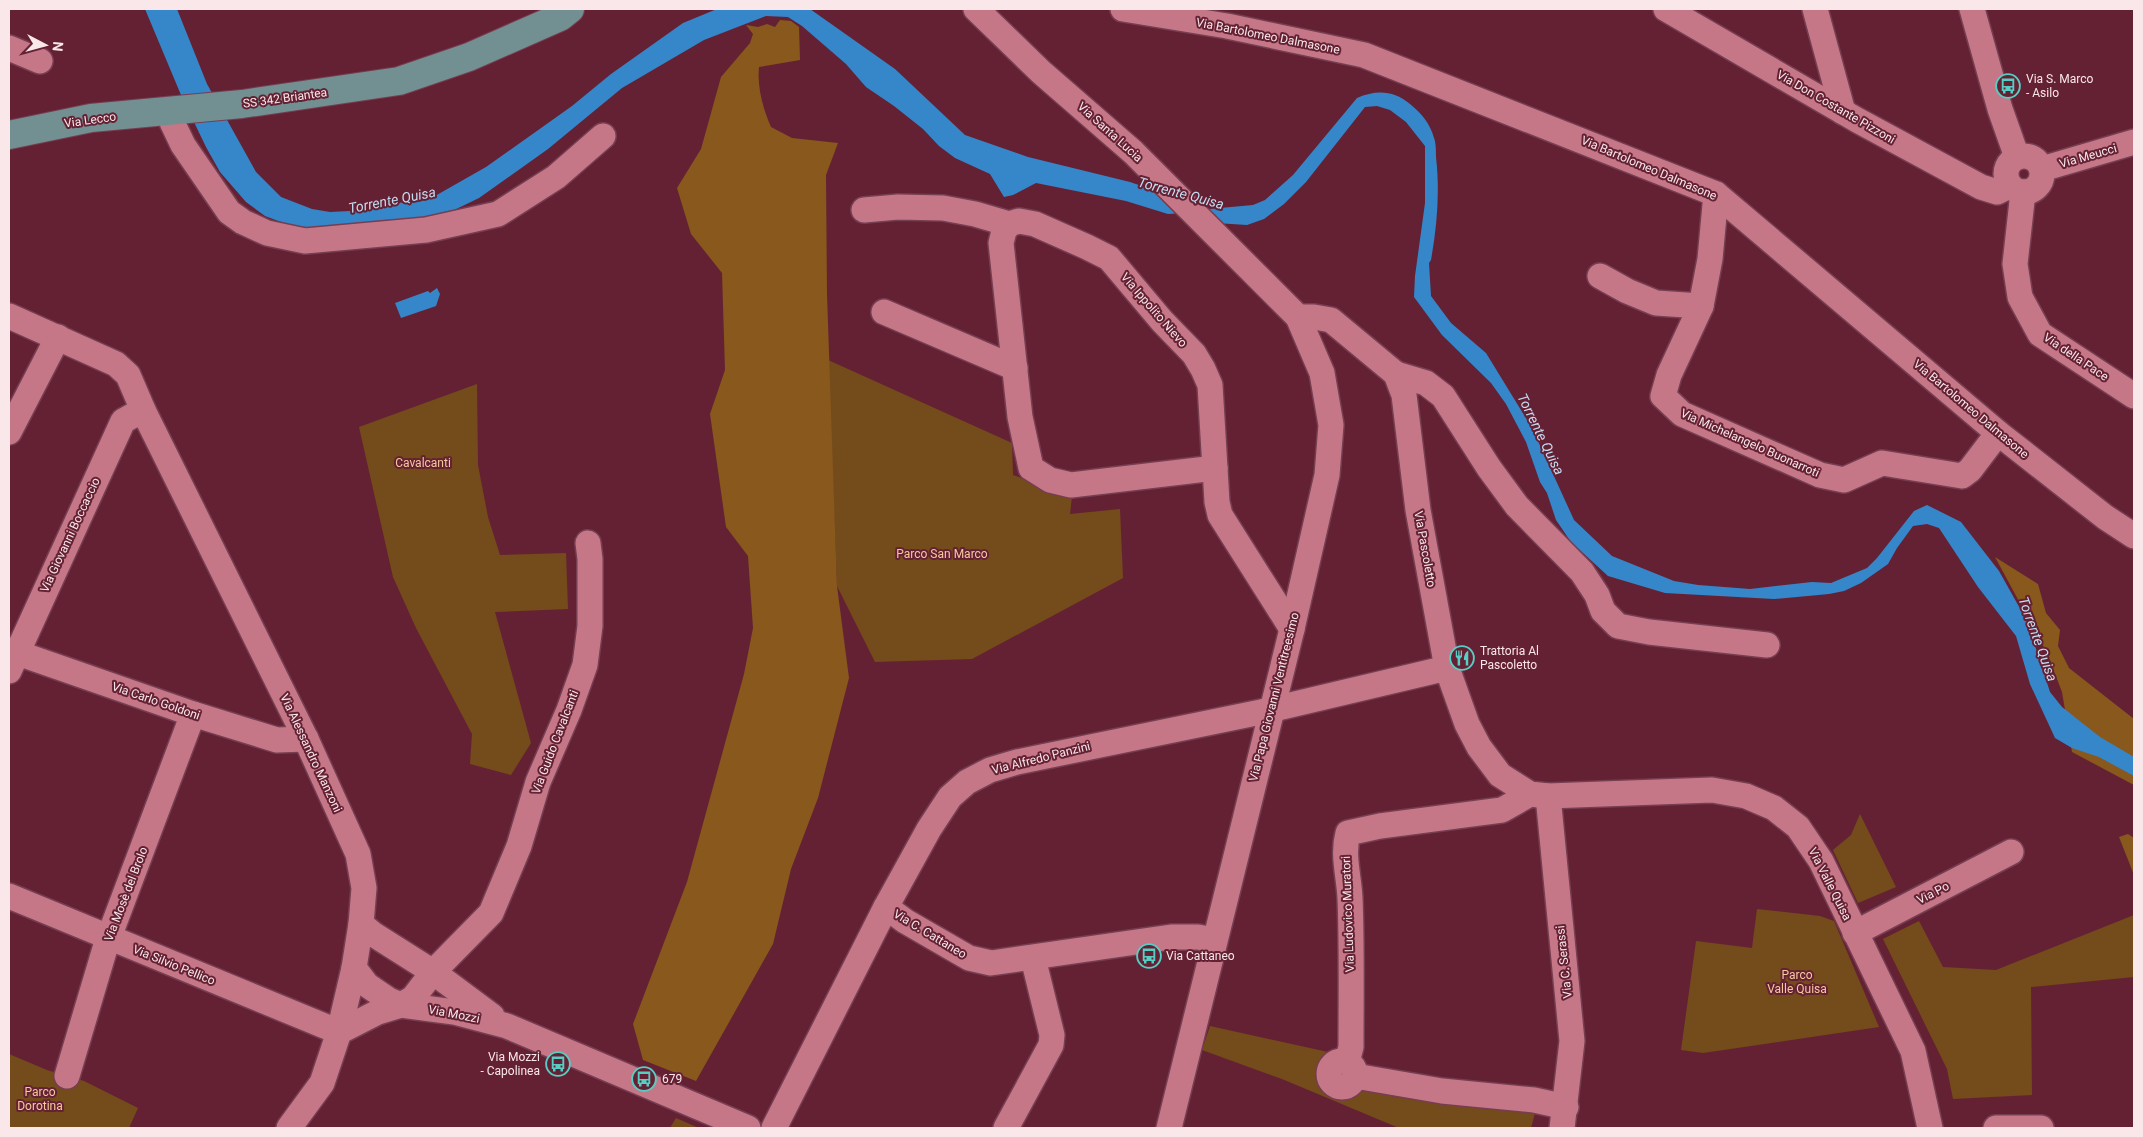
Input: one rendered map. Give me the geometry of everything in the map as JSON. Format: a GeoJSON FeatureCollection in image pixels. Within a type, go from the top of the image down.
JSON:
{"type":"FeatureCollection","features":[{"type":"Feature","properties":{"kind":"main road","name":"SS 342 Briantea"},"geometry":{"type":"LineString","coordinates":[[171,111],[242,104],[399,81],[469,57],[560,17],[570,9]]}},
{"type":"Feature","properties":{"kind":"main road","name":"Via Lecco"},"geometry":{"type":"LineString","coordinates":[[9,135],[91,118],[171,111]]}},
{"type":"Feature","properties":{"kind":"street","name":"Via Santa Lucia"},"geometry":{"type":"LineString","coordinates":[[976,9],[1041,72],[1133,152],[1261,281]]}},
{"type":"Feature","properties":{"kind":"street","name":"Via Bartolomeo Dalmasone"},"geometry":{"type":"LineString","coordinates":[[1123,9],[1227,26],[1364,55],[1716,194],[1998,433],[2105,517],[2134,536]]}},
{"type":"Feature","properties":{"kind":"street"},"geometry":{"type":"LineString","coordinates":[[1815,9],[1843,112]]}},
{"type":"Feature","properties":{"kind":"street"},"geometry":{"type":"LineString","coordinates":[[1972,9],[2000,109],[2017,157]]}},
{"type":"Feature","properties":{"kind":"street","name":"Via Don Costante Pizzoni"},"geometry":{"type":"LineString","coordinates":[[1669,10],[1843,112],[1981,187],[1997,192],[2016,189]]}},
{"type":"Feature","properties":{"kind":"street"},"geometry":{"type":"LineString","coordinates":[[9,48],[40,61]]}},
{"type":"Feature","properties":{"kind":"street"},"geometry":{"type":"LineString","coordinates":[[171,111],[172,122],[183,145],[216,196],[229,212],[243,222],[267,233],[305,241],[426,230],[498,214],[556,177],[603,136]]}},
{"type":"Feature","properties":{"kind":"street","name":"Via Meucci"},"geometry":{"type":"LineString","coordinates":[[2042,169],[2131,146]]}},
{"type":"Feature","properties":{"kind":"street"},"geometry":{"type":"LineString","coordinates":[[2028,156],[2033,158],[2042,169],[2042,179],[2034,190],[2016,189],[2006,179],[2006,170],[2010,162],[2017,157],[2028,156]]}},
{"type":"Feature","properties":{"kind":"street","name":"Via della Pace"},"geometry":{"type":"LineString","coordinates":[[2016,189],[2015,264],[2020,297],[2040,334],[2134,396]]}},
{"type":"Feature","properties":{"kind":"street","name":"Via Michelangelo Buonarroti"},"geometry":{"type":"LineString","coordinates":[[1716,194],[1710,259],[1701,306],[1669,375],[1663,396],[1682,414],[1820,475],[1844,480],[1882,463],[1962,476],[1970,470],[1998,433]]}},
{"type":"Feature","properties":{"kind":"street","name":"Via Ippolito Nievo"},"geometry":{"type":"LineString","coordinates":[[864,210],[898,207],[943,208],[975,214],[1009,224],[1020,221],[1035,224],[1109,258],[1162,321],[1194,354],[1203,370],[1210,385],[1217,502],[1220,515],[1292,629]]}},
{"type":"Feature","properties":{"kind":"street"},"geometry":{"type":"LineString","coordinates":[[1009,224],[1004,231],[1001,243],[1020,417],[1032,468],[1050,480],[1071,485],[1215,468]]}},
{"type":"Feature","properties":{"kind":"street"},"geometry":{"type":"LineString","coordinates":[[1600,276],[1627,291],[1656,302],[1701,306]]}},
{"type":"Feature","properties":{"kind":"street","name":"Via Papa Giovanni Ventitreesimo"},"geometry":{"type":"LineString","coordinates":[[1169,1128],[1292,629],[1327,475],[1331,425],[1322,373],[1298,317],[1261,281]]}},
{"type":"Feature","properties":{"kind":"street"},"geometry":{"type":"LineString","coordinates":[[884,312],[1015,368]]}},
{"type":"Feature","properties":{"kind":"street","name":"Via Alessandro Manzoni"},"geometry":{"type":"LineString","coordinates":[[9,316],[58,337],[123,369],[306,739],[358,854],[364,888],[361,924],[354,968],[339,1032],[322,1083],[289,1128]]}},
{"type":"Feature","properties":{"kind":"street"},"geometry":{"type":"LineString","coordinates":[[1298,317],[1331,320],[1396,374],[1426,383],[1443,396],[1489,468],[1517,506],[1582,572],[1597,595],[1602,611],[1618,626],[1649,632],[1767,645]]}},
{"type":"Feature","properties":{"kind":"street"},"geometry":{"type":"LineString","coordinates":[[9,432],[58,337]]}},
{"type":"Feature","properties":{"kind":"street","name":"Via Pascoletto"},"geometry":{"type":"LineString","coordinates":[[1396,374],[1404,395],[1418,510],[1447,668],[1466,724],[1500,775],[1539,795]]}},
{"type":"Feature","properties":{"kind":"street","name":"Via Giovanni Boccaccio"},"geometry":{"type":"LineString","coordinates":[[11,658],[123,421],[139,401]]}},
{"type":"Feature","properties":{"kind":"street","name":"Via Guido Cavalcanti"},"geometry":{"type":"LineString","coordinates":[[433,972],[491,913],[520,846],[538,782],[550,750],[569,710],[585,665],[590,626],[590,558],[588,543]]}},
{"type":"Feature","properties":{"kind":"street","name":"Via Carlo Goldoni"},"geometry":{"type":"LineString","coordinates":[[11,658],[277,740],[306,739]]}},
{"type":"Feature","properties":{"kind":"street","name":"Via Alfredo Panzini"},"geometry":{"type":"LineString","coordinates":[[774,1128],[886,907],[929,829],[950,797],[967,782],[990,770],[1093,746],[1272,709],[1447,668]]}},
{"type":"Feature","properties":{"kind":"street","name":"Via Mosè del Brolo"},"geometry":{"type":"LineString","coordinates":[[67,1076],[109,938],[193,714]]}},
{"type":"Feature","properties":{"kind":"street","name":"Via Valle Quisa"},"geometry":{"type":"LineString","coordinates":[[1539,795],[1712,790],[1746,796],[1774,808],[1798,827],[1821,861],[1913,1051],[1930,1128]]}},
{"type":"Feature","properties":{"kind":"street","name":"Via Ludovico Muratori"},"geometry":{"type":"LineString","coordinates":[[1539,795],[1502,810],[1380,826],[1348,833],[1345,843],[1350,896],[1351,1069],[1442,1091],[1534,1100],[1564,1118]]}},
{"type":"Feature","properties":{"kind":"street","name":"Via C. Serassi"},"geometry":{"type":"LineString","coordinates":[[1539,795],[1572,1041],[1564,1118]]}},
{"type":"Feature","properties":{"kind":"street","name":"Via Po"},"geometry":{"type":"LineString","coordinates":[[1855,933],[2011,852]]}},
{"type":"Feature","properties":{"kind":"street","name":"Via Silvio Pellico"},"geometry":{"type":"LineString","coordinates":[[9,896],[339,1032]]}},
{"type":"Feature","properties":{"kind":"street","name":"Via C. Cattaneo"},"geometry":{"type":"LineString","coordinates":[[886,907],[905,921],[969,958],[991,962],[1033,958],[1171,937],[1198,937],[1214,940]]}},
{"type":"Feature","properties":{"kind":"street","name":"Via Mozzi"},"geometry":{"type":"LineString","coordinates":[[361,924],[373,934],[433,972],[506,1026]]}},
{"type":"Feature","properties":{"kind":"street"},"geometry":{"type":"LineString","coordinates":[[1006,1128],[1051,1045],[1052,1035],[1033,958]]}},
{"type":"Feature","properties":{"kind":"street","name":"Via Mozzi"},"geometry":{"type":"LineString","coordinates":[[354,968],[367,985],[401,1006],[454,1012],[506,1026],[748,1128]]}},
{"type":"Feature","properties":{"kind":"street","name":"Via Mozzi"},"geometry":{"type":"LineString","coordinates":[[339,1032],[378,1012],[401,1006],[413,998],[433,972]]}},
{"type":"Feature","properties":{"kind":"street"},"geometry":{"type":"LineString","coordinates":[[1996,1128],[2041,1128]]}},
{"type":"Feature","properties":{"kind":"green space","name":"Parco San Marco"},"geometry":{"type":"Polygon","coordinates":[[[828,360],[1012,443],[1013,475],[1072,497],[1070,514],[1120,509],[1123,578],[972,659],[875,662],[837,586],[828,360]]]}},
{"type":"Feature","properties":{"kind":"green space","name":"Cavalcanti"},"geometry":{"type":"Polygon","coordinates":[[[477,384],[478,465],[488,517],[500,555],[566,553],[568,609],[495,612],[531,743],[511,775],[470,764],[472,734],[416,628],[393,577],[359,427],[477,384]]]}},
{"type":"Feature","properties":{"kind":"green space"},"geometry":{"type":"Polygon","coordinates":[[[1860,814],[1896,887],[1858,903],[1833,850],[1851,835],[1860,814]]]}},
{"type":"Feature","properties":{"kind":"green space","name":"Parco Valle Quisa"},"geometry":{"type":"Polygon","coordinates":[[[1757,909],[1820,916],[1834,921],[1879,1027],[1703,1053],[1681,1050],[1696,941],[1752,948],[1757,909]]]}},
{"type":"Feature","properties":{"kind":"green space"},"geometry":{"type":"Polygon","coordinates":[[[2134,915],[2134,977],[2031,987],[2032,1095],[1953,1099],[1947,1069],[1883,939],[1919,921],[1943,967],[1996,970],[2134,915]]]}},
{"type":"Feature","properties":{"kind":"green space"},"geometry":{"type":"Polygon","coordinates":[[[1210,1026],[1328,1052],[1320,1061],[1315,1075],[1319,1083],[1338,1095],[1354,1094],[1369,1088],[1535,1113],[1531,1128],[1399,1128],[1282,1079],[1202,1050],[1210,1026]]]}},
{"type":"Feature","properties":{"kind":"green space","name":"Parco Dorotina"},"geometry":{"type":"Polygon","coordinates":[[[9,1054],[47,1070],[84,1081],[138,1108],[129,1128],[9,1128],[9,1054]]]}},
{"type":"Feature","properties":{"kind":"green space"},"geometry":{"type":"Polygon","coordinates":[[[676,1118],[699,1128],[670,1128],[676,1118]]]}},
{"type":"Feature","properties":{"kind":"shaded area"},"geometry":{"type":"Polygon","coordinates":[[[780,20],[791,21],[799,27],[800,60],[759,67],[761,98],[771,127],[792,138],[838,143],[826,175],[827,294],[837,586],[849,678],[818,798],[791,869],[773,944],[696,1081],[643,1060],[633,1024],[687,882],[744,674],[753,628],[748,556],[726,527],[710,414],[725,370],[722,273],[691,234],[677,188],[701,149],[721,77],[750,43],[753,34],[746,25],[758,27],[767,24],[775,27],[780,20]]]}},
{"type":"Feature","properties":{"kind":"shaded area"},"geometry":{"type":"Polygon","coordinates":[[[1995,557],[2038,584],[2046,613],[2060,630],[2058,646],[2069,668],[2134,719],[2134,785],[2072,752],[2062,692],[2047,653],[1995,557]]]}},
{"type":"Feature","properties":{"kind":"shaded area"},"geometry":{"type":"Polygon","coordinates":[[[2128,834],[2134,838],[2134,875],[2119,837],[2128,834]]]}},
{"type":"Feature","properties":{"kind":"water"},"geometry":{"type":"Polygon","coordinates":[[[145,9],[177,9],[207,84],[256,172],[281,197],[312,209],[330,212],[370,210],[397,203],[428,200],[486,167],[572,106],[611,74],[683,23],[717,9],[810,9],[895,69],[965,135],[1028,157],[1130,182],[1209,209],[1253,205],[1265,200],[1293,175],[1357,98],[1378,93],[1397,96],[1410,104],[1428,123],[1435,142],[1438,196],[1435,234],[1429,263],[1431,296],[1451,323],[1486,353],[1532,428],[1574,520],[1612,556],[1674,581],[1698,585],[1750,589],[1812,582],[1831,583],[1867,568],[1914,511],[1927,505],[1961,522],[1999,571],[2027,621],[2050,692],[2062,707],[2100,737],[2134,757],[2134,776],[2099,757],[2072,748],[2055,738],[2030,684],[2016,636],[1978,587],[1939,528],[1927,524],[1913,526],[1888,564],[1861,583],[1844,591],[1829,594],[1774,599],[1665,593],[1608,576],[1571,542],[1556,520],[1526,442],[1506,404],[1491,383],[1442,335],[1414,297],[1425,203],[1425,146],[1406,122],[1390,110],[1377,106],[1365,107],[1306,182],[1284,204],[1264,219],[1247,225],[1216,223],[1184,213],[1168,214],[1126,201],[1036,183],[1013,195],[1004,197],[990,174],[955,158],[939,146],[923,129],[866,87],[846,64],[802,26],[788,17],[766,16],[704,40],[622,88],[548,149],[479,198],[448,213],[392,226],[300,229],[265,216],[246,202],[220,172],[181,95],[145,9]]]}},
{"type":"Feature","properties":{"kind":"water"},"geometry":{"type":"Polygon","coordinates":[[[437,288],[440,294],[436,306],[401,318],[395,303],[428,291],[430,293],[437,288]]]}},
{"type":"Feature","properties":{"kind":"place","name":"Via S. Marco - Asilo"},"geometry":{"type":"Point","coordinates":[2008,86]}},
{"type":"Feature","properties":{"kind":"place","name":"Trattoria Al Pascoletto"},"geometry":{"type":"Point","coordinates":[1462,658]}},
{"type":"Feature","properties":{"kind":"place","name":"Via Cattaneo"},"geometry":{"type":"Point","coordinates":[1149,956]}},
{"type":"Feature","properties":{"kind":"place","name":"Via Mozzi - Capolinea"},"geometry":{"type":"Point","coordinates":[558,1064]}},
{"type":"Feature","properties":{"kind":"place","name":"679"},"geometry":{"type":"Point","coordinates":[644,1079]}},
{"type":"Feature","properties":{"kind":"water label","name":"Torrente Quisa"},"geometry":{"type":"Point","coordinates":[1181,193]}},
{"type":"Feature","properties":{"kind":"water label","name":"Torrente Quisa"},"geometry":{"type":"Point","coordinates":[392,200]}},
{"type":"Feature","properties":{"kind":"water label","name":"Torrente Quisa"},"geometry":{"type":"Point","coordinates":[1541,434]}},
{"type":"Feature","properties":{"kind":"water label","name":"Torrente Quisa"},"geometry":{"type":"Point","coordinates":[2038,639]}}]}
